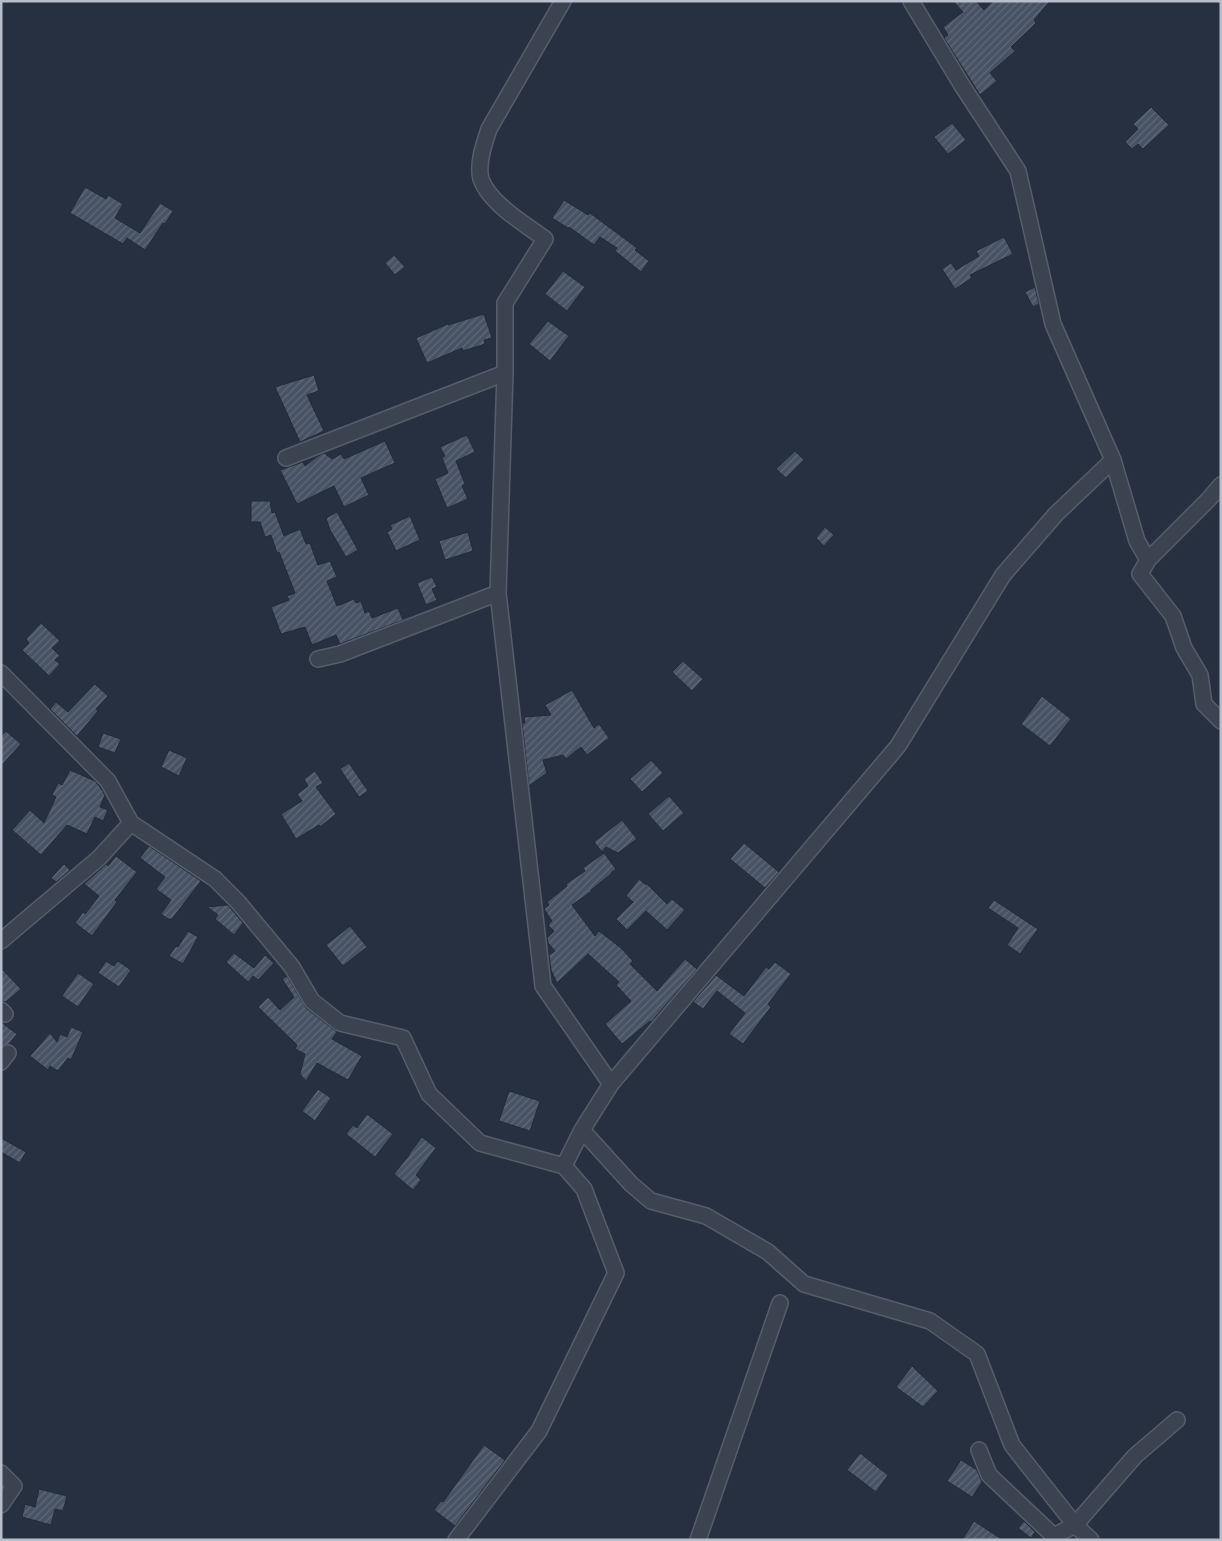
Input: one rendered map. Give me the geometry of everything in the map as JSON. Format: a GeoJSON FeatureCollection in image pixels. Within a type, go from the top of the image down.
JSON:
{"type":"FeatureCollection","features":[{"type":"Feature","properties":{"kind":"street"},"geometry":{"type":"LineString","coordinates":[[563,1],[488,130],[481,152],[481,178],[490,195],[545,239],[505,303],[505,373],[498,593],[543,986],[612,1084]]}},
{"type":"Feature","properties":{"kind":"street"},"geometry":{"type":"LineString","coordinates":[[910,1],[1018,171],[1053,324],[1113,460],[1137,541],[1148,560]]}},
{"type":"Feature","properties":{"kind":"street"},"geometry":{"type":"LineString","coordinates":[[286,458],[505,373]]}},
{"type":"Feature","properties":{"kind":"street"},"geometry":{"type":"LineString","coordinates":[[564,1166],[582,1130],[612,1084],[898,746],[1003,575],[1056,514],[1113,460]]}},
{"type":"Feature","properties":{"kind":"street"},"geometry":{"type":"LineString","coordinates":[[1221,485],[1148,560],[1140,574],[1173,616],[1184,648],[1200,675],[1204,704],[1221,721]]}},
{"type":"Feature","properties":{"kind":"street"},"geometry":{"type":"LineString","coordinates":[[318,659],[340,654],[498,593]]}},
{"type":"Feature","properties":{"kind":"street"},"geometry":{"type":"LineString","coordinates":[[1,673],[108,781],[131,824],[215,879],[238,902],[292,967],[312,1001],[340,1023],[403,1038],[430,1094],[480,1143],[564,1166],[584,1189],[616,1274],[539,1431],[456,1540]]}},
{"type":"Feature","properties":{"kind":"street"},"geometry":{"type":"LineString","coordinates":[[1,941],[99,858],[131,824]]}},
{"type":"Feature","properties":{"kind":"street"},"geometry":{"type":"LineString","coordinates":[[582,1130],[631,1184],[651,1201],[706,1216],[768,1252],[804,1284],[930,1321],[977,1354],[1012,1445],[1075,1525],[1091,1540]]}},
{"type":"Feature","properties":{"kind":"street"},"geometry":{"type":"LineString","coordinates":[[698,1540],[780,1303]]}},
{"type":"Feature","properties":{"kind":"street"},"geometry":{"type":"LineString","coordinates":[[979,1450],[989,1476],[1056,1538],[1075,1525],[1134,1456],[1176,1420]]}},
{"type":"Feature","properties":{"kind":"street"},"geometry":{"type":"LineString","coordinates":[[1,1473],[14,1486],[1,1505]]}},
{"type":"Feature","properties":{"kind":"building"},"geometry":{"type":"Polygon","coordinates":[[[953,1],[976,1],[984,10],[993,1],[1050,1],[1034,20],[1036,23],[1011,47],[1015,51],[990,73],[997,81],[980,95],[944,38],[948,35],[943,27],[963,12],[953,1]]]}},
{"type":"Feature","properties":{"kind":"building"},"geometry":{"type":"Polygon","coordinates":[[[1151,107],[1169,125],[1143,149],[1138,144],[1132,149],[1125,142],[1138,129],[1133,124],[1151,107]]]}},
{"type":"Feature","properties":{"kind":"building"},"geometry":{"type":"Polygon","coordinates":[[[952,123],[966,140],[948,154],[934,137],[952,123]]]}},
{"type":"Feature","properties":{"kind":"building"},"geometry":{"type":"Polygon","coordinates":[[[85,187],[106,199],[108,195],[123,204],[115,218],[140,233],[160,203],[173,211],[145,250],[127,238],[123,244],[70,213],[85,187]]]}},
{"type":"Feature","properties":{"kind":"building"},"geometry":{"type":"Polygon","coordinates":[[[564,200],[588,215],[590,213],[637,248],[635,250],[649,261],[641,272],[615,251],[617,248],[600,237],[594,245],[569,227],[552,218],[564,200]]]}},
{"type":"Feature","properties":{"kind":"building"},"geometry":{"type":"Polygon","coordinates":[[[1004,237],[1013,254],[970,275],[972,278],[955,289],[942,269],[951,263],[956,270],[979,256],[976,251],[1004,237]]]}},
{"type":"Feature","properties":{"kind":"building"},"geometry":{"type":"Polygon","coordinates":[[[394,255],[405,267],[395,275],[385,263],[394,255]]]}},
{"type":"Feature","properties":{"kind":"building"},"geometry":{"type":"Polygon","coordinates":[[[563,271],[585,287],[567,311],[545,294],[563,271]]]}},
{"type":"Feature","properties":{"kind":"building"},"geometry":{"type":"Polygon","coordinates":[[[1035,287],[1039,304],[1033,307],[1025,292],[1035,287]]]}},
{"type":"Feature","properties":{"kind":"building"},"geometry":{"type":"Polygon","coordinates":[[[484,314],[492,338],[484,340],[485,344],[463,351],[462,348],[427,363],[416,338],[448,324],[484,314]]]}},
{"type":"Feature","properties":{"kind":"building"},"geometry":{"type":"Polygon","coordinates":[[[548,321],[569,336],[550,361],[529,344],[548,321]]]}},
{"type":"Feature","properties":{"kind":"building"},"geometry":{"type":"Polygon","coordinates":[[[314,375],[319,391],[307,395],[324,431],[300,442],[275,387],[314,375]]]}},
{"type":"Feature","properties":{"kind":"building"},"geometry":{"type":"Polygon","coordinates":[[[467,435],[475,452],[456,461],[465,484],[462,486],[468,499],[447,508],[435,479],[448,473],[442,458],[445,456],[440,447],[467,435]]]}},
{"type":"Feature","properties":{"kind":"building"},"geometry":{"type":"Polygon","coordinates":[[[385,441],[395,463],[361,478],[369,495],[344,507],[334,486],[297,504],[280,470],[303,462],[305,466],[324,453],[332,459],[341,454],[344,459],[385,441]]]}},
{"type":"Feature","properties":{"kind":"building"},"geometry":{"type":"Polygon","coordinates":[[[795,451],[804,460],[786,478],[776,469],[795,451]]]}},
{"type":"Feature","properties":{"kind":"building"},"geometry":{"type":"Polygon","coordinates":[[[251,501],[270,501],[272,513],[275,512],[284,536],[300,529],[306,544],[310,543],[318,565],[330,561],[337,577],[327,581],[337,606],[354,599],[356,603],[361,601],[365,613],[369,611],[372,618],[398,608],[403,620],[340,644],[336,635],[312,645],[305,627],[281,634],[271,607],[289,600],[287,596],[295,593],[271,535],[265,537],[260,522],[251,522],[251,501]]]}},
{"type":"Feature","properties":{"kind":"building"},"geometry":{"type":"Polygon","coordinates":[[[337,512],[358,550],[346,557],[330,530],[326,518],[337,512]]]}},
{"type":"Feature","properties":{"kind":"building"},"geometry":{"type":"Polygon","coordinates":[[[410,516],[420,540],[396,551],[387,532],[392,529],[390,525],[410,516]]]}},
{"type":"Feature","properties":{"kind":"building"},"geometry":{"type":"Polygon","coordinates":[[[825,527],[834,535],[824,546],[816,538],[825,527]]]}},
{"type":"Feature","properties":{"kind":"building"},"geometry":{"type":"Polygon","coordinates":[[[468,532],[473,551],[445,560],[439,541],[468,532]]]}},
{"type":"Feature","properties":{"kind":"building"},"geometry":{"type":"Polygon","coordinates":[[[432,577],[437,587],[432,589],[437,600],[426,605],[417,583],[432,577]]]}},
{"type":"Feature","properties":{"kind":"building"},"geometry":{"type":"Polygon","coordinates":[[[41,623],[60,641],[52,648],[60,656],[55,660],[60,664],[49,676],[22,650],[29,643],[26,639],[41,623]]]}},
{"type":"Feature","properties":{"kind":"building"},"geometry":{"type":"Polygon","coordinates":[[[683,661],[703,679],[692,691],[672,672],[683,661]]]}},
{"type":"Feature","properties":{"kind":"building"},"geometry":{"type":"Polygon","coordinates":[[[95,684],[108,696],[96,709],[98,711],[77,736],[50,709],[56,702],[68,712],[95,684]]]}},
{"type":"Feature","properties":{"kind":"building"},"geometry":{"type":"Polygon","coordinates":[[[572,690],[594,728],[599,724],[609,738],[587,755],[581,747],[566,759],[563,755],[543,760],[547,773],[529,786],[522,723],[525,723],[524,717],[551,715],[545,705],[572,690]]]}},
{"type":"Feature","properties":{"kind":"building"},"geometry":{"type":"Polygon","coordinates":[[[1042,696],[1071,719],[1050,746],[1021,724],[1042,696]]]}},
{"type":"Feature","properties":{"kind":"building"},"geometry":{"type":"Polygon","coordinates":[[[6,731],[21,744],[1,766],[1,736],[6,731]]]}},
{"type":"Feature","properties":{"kind":"building"},"geometry":{"type":"Polygon","coordinates":[[[103,733],[121,739],[115,753],[98,747],[103,733]]]}},
{"type":"Feature","properties":{"kind":"building"},"geometry":{"type":"Polygon","coordinates":[[[169,750],[187,758],[179,776],[161,767],[169,750]]]}},
{"type":"Feature","properties":{"kind":"building"},"geometry":{"type":"Polygon","coordinates":[[[651,760],[663,773],[642,792],[630,779],[651,760]]]}},
{"type":"Feature","properties":{"kind":"building"},"geometry":{"type":"Polygon","coordinates":[[[349,763],[368,791],[359,797],[340,769],[349,763]]]}},
{"type":"Feature","properties":{"kind":"building"},"geometry":{"type":"Polygon","coordinates":[[[70,770],[95,781],[105,795],[100,807],[108,810],[103,821],[95,817],[87,834],[67,825],[41,855],[12,830],[30,810],[44,823],[56,797],[52,795],[58,783],[62,785],[70,770]]]}},
{"type":"Feature","properties":{"kind":"building"},"geometry":{"type":"Polygon","coordinates":[[[315,771],[323,783],[316,787],[336,814],[320,827],[319,825],[296,839],[281,814],[302,801],[297,794],[308,786],[304,779],[315,771]]]}},
{"type":"Feature","properties":{"kind":"building"},"geometry":{"type":"Polygon","coordinates":[[[669,796],[684,813],[663,831],[648,814],[669,796]]]}},
{"type":"Feature","properties":{"kind":"building"},"geometry":{"type":"Polygon","coordinates":[[[622,820],[637,839],[618,853],[606,847],[602,852],[594,842],[622,820]]]}},
{"type":"Feature","properties":{"kind":"building"},"geometry":{"type":"Polygon","coordinates":[[[744,843],[779,872],[765,888],[730,859],[744,843]]]}},
{"type":"Feature","properties":{"kind":"building"},"geometry":{"type":"Polygon","coordinates":[[[149,846],[201,881],[172,919],[168,919],[161,914],[171,900],[156,889],[165,877],[140,858],[149,846]]]}},
{"type":"Feature","properties":{"kind":"building"},"geometry":{"type":"Polygon","coordinates":[[[604,853],[616,869],[592,891],[572,905],[595,936],[599,931],[621,948],[633,961],[630,964],[657,991],[685,959],[697,969],[651,1022],[622,1044],[605,1024],[631,1001],[616,985],[619,982],[588,954],[557,983],[551,970],[549,955],[555,951],[548,943],[547,938],[554,931],[548,925],[552,921],[544,909],[549,905],[547,902],[567,886],[566,884],[585,871],[583,868],[604,853]]]}},
{"type":"Feature","properties":{"kind":"building"},"geometry":{"type":"Polygon","coordinates":[[[116,856],[137,872],[115,900],[117,902],[92,936],[75,923],[99,896],[84,884],[106,864],[108,866],[116,856]]]}},
{"type":"Feature","properties":{"kind":"building"},"geometry":{"type":"Polygon","coordinates":[[[64,864],[70,870],[56,882],[51,878],[64,864]]]}},
{"type":"Feature","properties":{"kind":"building"},"geometry":{"type":"Polygon","coordinates":[[[639,879],[646,885],[646,883],[667,904],[672,899],[685,910],[667,930],[646,911],[627,930],[616,919],[633,902],[626,896],[639,879]]]}},
{"type":"Feature","properties":{"kind":"building"},"geometry":{"type":"Polygon","coordinates":[[[994,900],[1038,929],[1020,954],[1007,945],[1018,928],[988,908],[994,900]]]}},
{"type":"Feature","properties":{"kind":"building"},"geometry":{"type":"Polygon","coordinates":[[[228,905],[243,923],[234,935],[215,919],[218,915],[207,907],[228,905]]]}},
{"type":"Feature","properties":{"kind":"building"},"geometry":{"type":"Polygon","coordinates":[[[350,926],[367,947],[343,966],[326,945],[350,926]]]}},
{"type":"Feature","properties":{"kind":"building"},"geometry":{"type":"Polygon","coordinates":[[[188,931],[198,937],[183,964],[169,956],[176,946],[178,947],[188,931]]]}},
{"type":"Feature","properties":{"kind":"building"},"geometry":{"type":"Polygon","coordinates":[[[234,953],[254,968],[265,955],[274,963],[258,980],[253,976],[248,982],[226,962],[234,953]]]}},
{"type":"Feature","properties":{"kind":"building"},"geometry":{"type":"Polygon","coordinates":[[[106,961],[114,966],[118,961],[131,970],[119,987],[98,973],[106,961]]]}},
{"type":"Feature","properties":{"kind":"building"},"geometry":{"type":"Polygon","coordinates":[[[775,962],[791,974],[768,1004],[771,1007],[743,1044],[729,1034],[745,1013],[717,991],[703,1009],[693,1002],[716,975],[744,996],[766,967],[769,969],[775,962]]]}},
{"type":"Feature","properties":{"kind":"building"},"geometry":{"type":"Polygon","coordinates":[[[1,968],[21,989],[6,1002],[1,1001],[1,968]]]}},
{"type":"Feature","properties":{"kind":"building"},"geometry":{"type":"Polygon","coordinates":[[[78,973],[94,984],[78,1007],[62,996],[78,973]]]}},
{"type":"Feature","properties":{"kind":"building"},"geometry":{"type":"Polygon","coordinates":[[[287,976],[306,1008],[337,1032],[332,1039],[362,1056],[348,1080],[317,1063],[306,1081],[300,1074],[305,1054],[295,1049],[297,1045],[258,1007],[268,997],[280,1010],[294,997],[282,979],[287,976]]]}},
{"type":"Feature","properties":{"kind":"building"},"geometry":{"type":"Polygon","coordinates":[[[1,1022],[17,1034],[9,1044],[1,1047],[1,1022]]]}},
{"type":"Feature","properties":{"kind":"building"},"geometry":{"type":"Polygon","coordinates":[[[71,1027],[83,1032],[71,1060],[68,1058],[58,1071],[50,1066],[48,1070],[30,1056],[50,1033],[57,1042],[60,1034],[67,1037],[71,1027]]]}},
{"type":"Feature","properties":{"kind":"building"},"geometry":{"type":"Polygon","coordinates":[[[318,1089],[331,1098],[315,1121],[302,1111],[318,1089]]]}},
{"type":"Feature","properties":{"kind":"building"},"geometry":{"type":"Polygon","coordinates":[[[509,1091],[540,1101],[530,1131],[499,1121],[509,1091]]]}},
{"type":"Feature","properties":{"kind":"building"},"geometry":{"type":"Polygon","coordinates":[[[367,1114],[393,1134],[375,1157],[346,1134],[353,1125],[357,1128],[367,1114]]]}},
{"type":"Feature","properties":{"kind":"building"},"geometry":{"type":"Polygon","coordinates":[[[422,1137],[436,1148],[416,1175],[421,1180],[413,1190],[394,1174],[422,1137]]]}},
{"type":"Feature","properties":{"kind":"building"},"geometry":{"type":"Polygon","coordinates":[[[1,1138],[26,1152],[20,1163],[1,1152],[1,1138]]]}},
{"type":"Feature","properties":{"kind":"building"},"geometry":{"type":"Polygon","coordinates":[[[912,1366],[938,1391],[923,1407],[896,1387],[912,1366]]]}},
{"type":"Feature","properties":{"kind":"building"},"geometry":{"type":"Polygon","coordinates":[[[484,1445],[505,1460],[455,1526],[434,1510],[441,1501],[443,1502],[484,1445]]]}},
{"type":"Feature","properties":{"kind":"building"},"geometry":{"type":"Polygon","coordinates":[[[860,1453],[888,1475],[876,1492],[847,1470],[860,1453]]]}},
{"type":"Feature","properties":{"kind":"building"},"geometry":{"type":"Polygon","coordinates":[[[961,1460],[977,1470],[982,1482],[972,1497],[947,1481],[961,1460]]]}},
{"type":"Feature","properties":{"kind":"building"},"geometry":{"type":"Polygon","coordinates":[[[39,1489],[67,1496],[63,1511],[55,1509],[51,1525],[22,1517],[25,1504],[35,1507],[39,1489]]]}},
{"type":"Feature","properties":{"kind":"building"},"geometry":{"type":"Polygon","coordinates":[[[974,1521],[1003,1540],[962,1540],[974,1521]]]}},
{"type":"Feature","properties":{"kind":"building"},"geometry":{"type":"Polygon","coordinates":[[[1024,1521],[1035,1532],[1031,1538],[1018,1528],[1024,1521]]]}}]}
